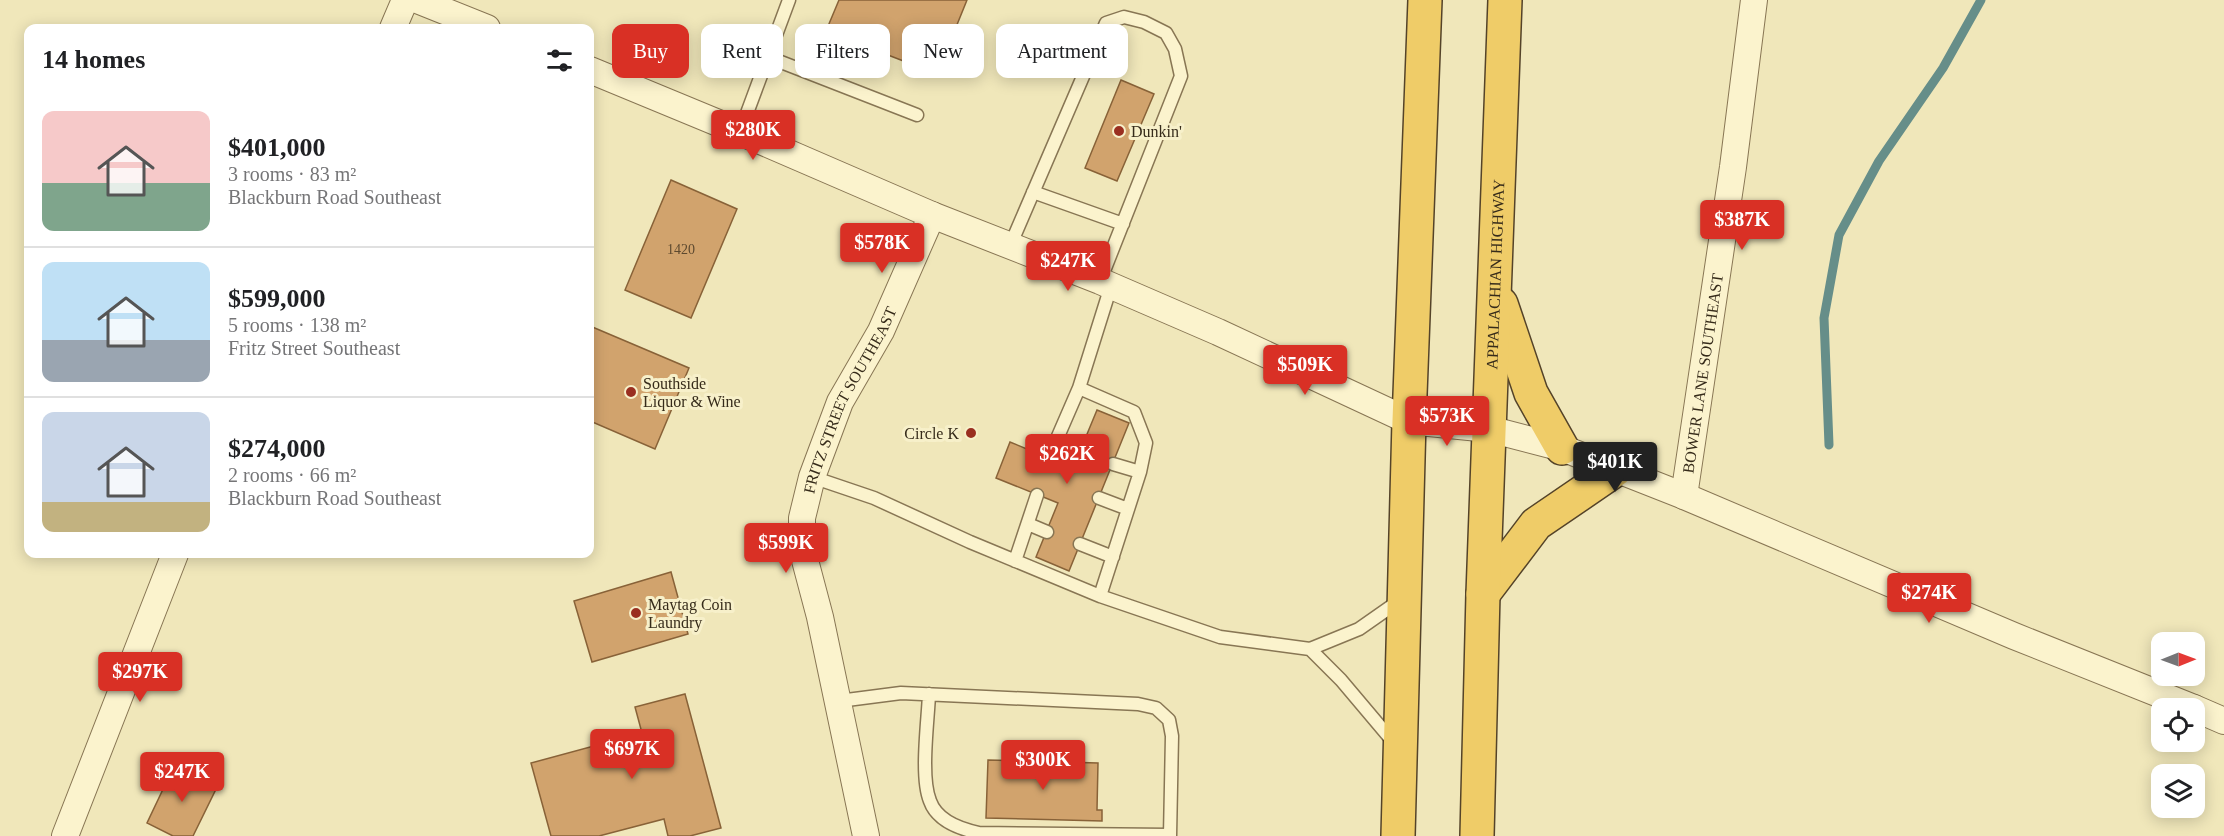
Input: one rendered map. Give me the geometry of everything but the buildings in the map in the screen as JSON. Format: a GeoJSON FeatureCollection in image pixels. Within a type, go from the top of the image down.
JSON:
{"type":"FeatureCollection","features":[{"type":"Feature","properties":{"kind":"highway"},"geometry":{"type":"LineString","coordinates":[[1398,836],[1409,421],[1425,0]]}},
{"type":"Feature","properties":{"kind":"highway","name":"APPALACHIAN HIGHWAY"},"geometry":{"type":"LineString","coordinates":[[1476,836],[1505,0]]}},
{"type":"Feature","properties":{"kind":"highway"},"geometry":{"type":"LineString","coordinates":[[1495,286],[1531,393],[1562,448]]}},
{"type":"Feature","properties":{"kind":"highway"},"geometry":{"type":"LineString","coordinates":[[1483,594],[1536,524],[1615,470]]}},
{"type":"Feature","properties":{"kind":"street"},"geometry":{"type":"LineString","coordinates":[[395,24],[405,0]]}},
{"type":"Feature","properties":{"kind":"street"},"geometry":{"type":"LineString","coordinates":[[417,0],[477,24]]}},
{"type":"Feature","properties":{"kind":"street","name":"BOWER LANE SOUTHEAST"},"geometry":{"type":"LineString","coordinates":[[1684,496],[1733,167],[1754,0]]}},
{"type":"Feature","properties":{"kind":"street"},"geometry":{"type":"LineString","coordinates":[[594,72],[932,215],[1218,332],[1409,421],[1489,429],[1562,448],[1684,496],[2014,636],[2169,698]]}},
{"type":"Feature","properties":{"kind":"street","name":"FRITZ STREET SOUTHEAST"},"geometry":{"type":"LineString","coordinates":[[866,836],[839,701],[802,549],[802,518],[812,477],[840,402],[881,331],[932,215]]}},
{"type":"Feature","properties":{"kind":"street"},"geometry":{"type":"LineString","coordinates":[[65,836],[173,558]]}},
{"type":"Feature","properties":{"kind":"street"},"geometry":{"type":"LineString","coordinates":[[2205,713],[2224,721]]}},
{"type":"Feature","properties":{"kind":"lane"},"geometry":{"type":"LineString","coordinates":[[780,24],[789,0]]}},
{"type":"Feature","properties":{"kind":"lane"},"geometry":{"type":"LineString","coordinates":[[1010,246],[1106,23],[1124,17],[1144,22],[1166,33],[1175,49],[1181,76],[1123,225],[1078,388],[1050,459]]}},
{"type":"Feature","properties":{"kind":"lane"},"geometry":{"type":"LineString","coordinates":[[783,63],[917,115]]}},
{"type":"Feature","properties":{"kind":"lane"},"geometry":{"type":"LineString","coordinates":[[740,132],[760,78]]}},
{"type":"Feature","properties":{"kind":"lane"},"geometry":{"type":"LineString","coordinates":[[1033,192],[1123,225]]}},
{"type":"Feature","properties":{"kind":"lane"},"geometry":{"type":"LineString","coordinates":[[1078,388],[1134,412],[1146,443],[1140,472],[1100,596]]}},
{"type":"Feature","properties":{"kind":"lane"},"geometry":{"type":"LineString","coordinates":[[1056,441],[1080,452]]}},
{"type":"Feature","properties":{"kind":"lane"},"geometry":{"type":"LineString","coordinates":[[1113,464],[1140,472]]}},
{"type":"Feature","properties":{"kind":"lane"},"geometry":{"type":"LineString","coordinates":[[812,477],[874,498],[1100,596],[1220,637],[1310,649],[1359,629],[1405,597]]}},
{"type":"Feature","properties":{"kind":"lane"},"geometry":{"type":"LineString","coordinates":[[1015,561],[1037,495]]}},
{"type":"Feature","properties":{"kind":"lane"},"geometry":{"type":"LineString","coordinates":[[1099,498],[1128,510]]}},
{"type":"Feature","properties":{"kind":"lane"},"geometry":{"type":"LineString","coordinates":[[1028,524],[1047,532]]}},
{"type":"Feature","properties":{"kind":"lane"},"geometry":{"type":"LineString","coordinates":[[1080,544],[1113,557]]}},
{"type":"Feature","properties":{"kind":"lane"},"geometry":{"type":"LineString","coordinates":[[1310,649],[1341,680],[1401,750]]}},
{"type":"Feature","properties":{"kind":"lane"},"geometry":{"type":"LineString","coordinates":[[839,701],[902,693],[929,694],[1138,704],[1156,708],[1169,720],[1172,736],[1170,835],[979,832],[964,830],[949,822],[930,802],[926,780],[929,694]]}},
{"type":"Feature","properties":{"kind":"waterway"},"geometry":{"type":"LineString","coordinates":[[1829,445],[1824,318],[1839,235],[1879,161],[1943,68],[1981,0]]}},
{"type":"Feature","properties":{"kind":"place","name":"Dunkin'"},"geometry":{"type":"Point","coordinates":[1119,131]}},
{"type":"Feature","properties":{"kind":"place","name":"Southside Liquor & Wine"},"geometry":{"type":"Point","coordinates":[631,392]}},
{"type":"Feature","properties":{"kind":"place","name":"Circle K"},"geometry":{"type":"Point","coordinates":[971,433]}},
{"type":"Feature","properties":{"kind":"place","name":"Maytag Coin Laundry"},"geometry":{"type":"Point","coordinates":[636,613]}}]}
